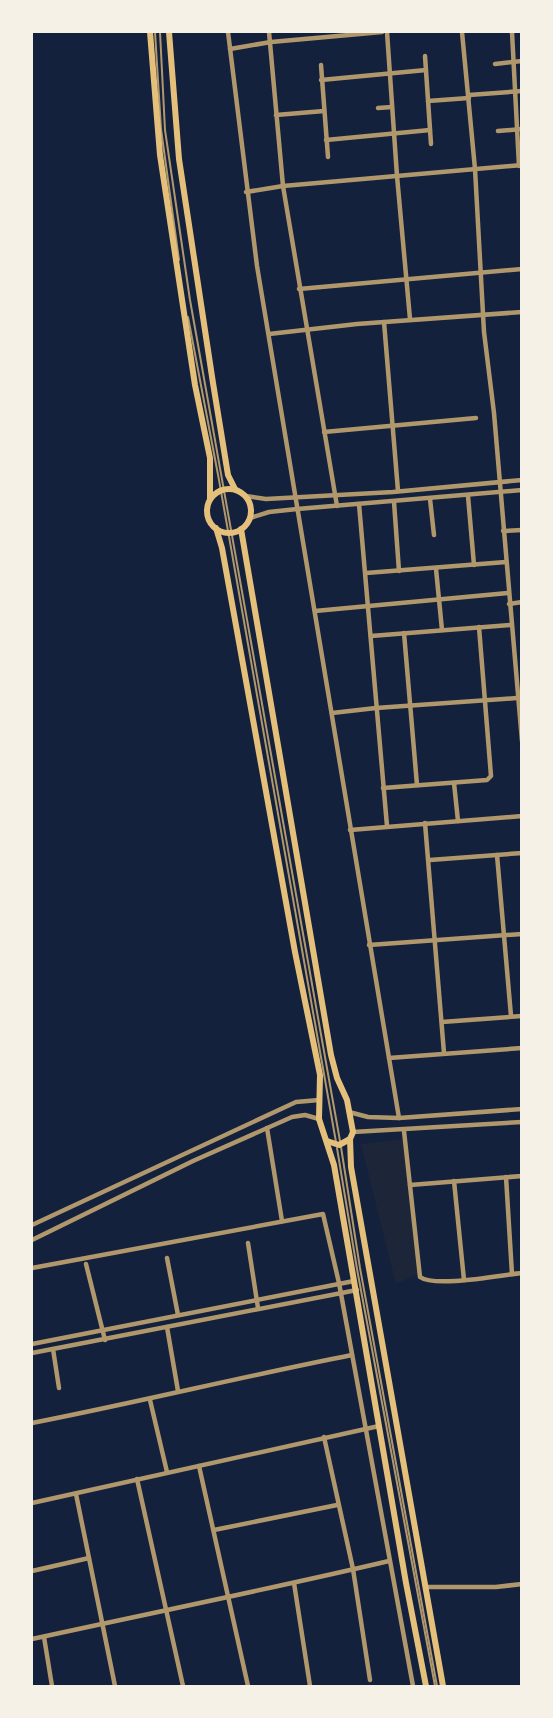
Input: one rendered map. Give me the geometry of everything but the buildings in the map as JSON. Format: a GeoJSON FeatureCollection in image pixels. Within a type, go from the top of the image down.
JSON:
{"type":"FeatureCollection","features":[{"type":"Feature","properties":{"kind":"main road"},"geometry":{"type":"LineString","coordinates":[[153,32],[160,155],[195,385],[210,458],[211,499],[207,513],[221,541],[326,1084],[318,1100],[319,1119],[334,1165],[405,1583],[426,1686]]}},
{"type":"Feature","properties":{"kind":"main road"},"geometry":{"type":"LineString","coordinates":[[169,32],[178,159],[226,462],[235,489],[246,496],[251,506],[250,518],[241,529],[231,533],[216,528]]}},
{"type":"Feature","properties":{"kind":"main road"},"geometry":{"type":"LineString","coordinates":[[211,499],[223,489],[235,489]]}},
{"type":"Feature","properties":{"kind":"main road"},"geometry":{"type":"LineString","coordinates":[[241,529],[334,1071],[349,1112],[351,1167],[363,1241],[443,1686]]}},
{"type":"Feature","properties":{"kind":"main road"},"geometry":{"type":"LineString","coordinates":[[326,1084],[340,1087]]}},
{"type":"Feature","properties":{"kind":"main road"},"geometry":{"type":"LineString","coordinates":[[327,1141],[339,1145],[351,1136]]}},
{"type":"Feature","properties":{"kind":"street"},"geometry":{"type":"LineString","coordinates":[[228,32],[246,192],[399,1118]]}},
{"type":"Feature","properties":{"kind":"street"},"geometry":{"type":"LineString","coordinates":[[270,32],[282,187],[337,506]]}},
{"type":"Feature","properties":{"kind":"street"},"geometry":{"type":"LineString","coordinates":[[230,49],[271,42],[384,32],[410,319]]}},
{"type":"Feature","properties":{"kind":"street"},"geometry":{"type":"LineString","coordinates":[[462,32],[475,169],[483,314],[511,625],[519,677],[517,698],[522,741]]}},
{"type":"Feature","properties":{"kind":"street"},"geometry":{"type":"LineString","coordinates":[[246,192],[520,165],[519,91],[512,32]]}},
{"type":"Feature","properties":{"kind":"street"},"geometry":{"type":"LineString","coordinates":[[425,56],[431,144]]}},
{"type":"Feature","properties":{"kind":"street"},"geometry":{"type":"LineString","coordinates":[[495,64],[522,61]]}},
{"type":"Feature","properties":{"kind":"street"},"geometry":{"type":"LineString","coordinates":[[321,65],[328,157]]}},
{"type":"Feature","properties":{"kind":"street"},"geometry":{"type":"LineString","coordinates":[[321,80],[426,70]]}},
{"type":"Feature","properties":{"kind":"street"},"geometry":{"type":"LineString","coordinates":[[428,101],[519,91]]}},
{"type":"Feature","properties":{"kind":"street"},"geometry":{"type":"LineString","coordinates":[[378,108],[391,107]]}},
{"type":"Feature","properties":{"kind":"street"},"geometry":{"type":"LineString","coordinates":[[276,115],[324,111]]}},
{"type":"Feature","properties":{"kind":"street"},"geometry":{"type":"LineString","coordinates":[[498,131],[520,129]]}},
{"type":"Feature","properties":{"kind":"street"},"geometry":{"type":"LineString","coordinates":[[326,140],[430,130]]}},
{"type":"Feature","properties":{"kind":"street"},"geometry":{"type":"LineString","coordinates":[[299,289],[522,269]]}},
{"type":"Feature","properties":{"kind":"street"},"geometry":{"type":"LineString","coordinates":[[269,334],[410,319],[522,312]]}},
{"type":"Feature","properties":{"kind":"street"},"geometry":{"type":"LineString","coordinates":[[384,322],[398,491]]}},
{"type":"Feature","properties":{"kind":"street"},"geometry":{"type":"LineString","coordinates":[[324,432],[476,418]]}},
{"type":"Feature","properties":{"kind":"street"},"geometry":{"type":"LineString","coordinates":[[246,496],[266,499],[522,480]]}},
{"type":"Feature","properties":{"kind":"street"},"geometry":{"type":"LineString","coordinates":[[250,518],[269,512],[297,509],[522,490]]}},
{"type":"Feature","properties":{"kind":"street"},"geometry":{"type":"LineString","coordinates":[[468,496],[474,565]]}},
{"type":"Feature","properties":{"kind":"street"},"geometry":{"type":"LineString","coordinates":[[430,499],[434,535]]}},
{"type":"Feature","properties":{"kind":"street"},"geometry":{"type":"LineString","coordinates":[[394,502],[399,571]]}},
{"type":"Feature","properties":{"kind":"street"},"geometry":{"type":"LineString","coordinates":[[359,505],[387,826]]}},
{"type":"Feature","properties":{"kind":"street"},"geometry":{"type":"LineString","coordinates":[[503,531],[522,530]]}},
{"type":"Feature","properties":{"kind":"street"},"geometry":{"type":"LineString","coordinates":[[366,573],[506,562]]}},
{"type":"Feature","properties":{"kind":"street"},"geometry":{"type":"LineString","coordinates":[[436,569],[442,630]]}},
{"type":"Feature","properties":{"kind":"street"},"geometry":{"type":"LineString","coordinates":[[315,611],[508,593]]}},
{"type":"Feature","properties":{"kind":"street"},"geometry":{"type":"LineString","coordinates":[[509,604],[522,603]]}},
{"type":"Feature","properties":{"kind":"street"},"geometry":{"type":"LineString","coordinates":[[371,636],[511,625]]}},
{"type":"Feature","properties":{"kind":"street"},"geometry":{"type":"LineString","coordinates":[[383,788],[487,780],[491,776],[479,627]]}},
{"type":"Feature","properties":{"kind":"street"},"geometry":{"type":"LineString","coordinates":[[404,633],[417,785]]}},
{"type":"Feature","properties":{"kind":"street"},"geometry":{"type":"LineString","coordinates":[[332,713],[517,698]]}},
{"type":"Feature","properties":{"kind":"street"},"geometry":{"type":"LineString","coordinates":[[454,783],[458,821]]}},
{"type":"Feature","properties":{"kind":"street"},"geometry":{"type":"LineString","coordinates":[[350,830],[522,816]]}},
{"type":"Feature","properties":{"kind":"street"},"geometry":{"type":"LineString","coordinates":[[425,823],[444,1053]]}},
{"type":"Feature","properties":{"kind":"street"},"geometry":{"type":"LineString","coordinates":[[429,860],[522,853]]}},
{"type":"Feature","properties":{"kind":"street"},"geometry":{"type":"LineString","coordinates":[[497,855],[511,1016]]}},
{"type":"Feature","properties":{"kind":"street"},"geometry":{"type":"LineString","coordinates":[[369,945],[522,934]]}},
{"type":"Feature","properties":{"kind":"street"},"geometry":{"type":"LineString","coordinates":[[442,1022],[522,1016]]}},
{"type":"Feature","properties":{"kind":"street"},"geometry":{"type":"LineString","coordinates":[[389,1058],[522,1048]]}},
{"type":"Feature","properties":{"kind":"street"},"geometry":{"type":"LineString","coordinates":[[32,1225],[296,1102],[318,1100]]}},
{"type":"Feature","properties":{"kind":"street"},"geometry":{"type":"LineString","coordinates":[[349,1112],[368,1117],[399,1118],[522,1109]]}},
{"type":"Feature","properties":{"kind":"street"},"geometry":{"type":"LineString","coordinates":[[32,1240],[267,1128],[300,1115],[319,1119]]}},
{"type":"Feature","properties":{"kind":"street"},"geometry":{"type":"LineString","coordinates":[[351,1136],[522,1122]]}},
{"type":"Feature","properties":{"kind":"street"},"geometry":{"type":"LineString","coordinates":[[267,1128],[282,1221]]}},
{"type":"Feature","properties":{"kind":"street"},"geometry":{"type":"LineString","coordinates":[[404,1131],[420,1276],[427,1280],[464,1280],[522,1273]]}},
{"type":"Feature","properties":{"kind":"street"},"geometry":{"type":"LineString","coordinates":[[410,1185],[522,1176]]}},
{"type":"Feature","properties":{"kind":"street"},"geometry":{"type":"LineString","coordinates":[[506,1177],[512,1274]]}},
{"type":"Feature","properties":{"kind":"street"},"geometry":{"type":"LineString","coordinates":[[454,1181],[464,1280]]}},
{"type":"Feature","properties":{"kind":"street"},"geometry":{"type":"LineString","coordinates":[[32,1268],[323,1214],[339,1283],[413,1686]]}},
{"type":"Feature","properties":{"kind":"street"},"geometry":{"type":"LineString","coordinates":[[248,1243],[258,1308]]}},
{"type":"Feature","properties":{"kind":"street"},"geometry":{"type":"LineString","coordinates":[[167,1258],[178,1315]]}},
{"type":"Feature","properties":{"kind":"street"},"geometry":{"type":"LineString","coordinates":[[86,1265],[104,1340]]}},
{"type":"Feature","properties":{"kind":"street"},"geometry":{"type":"LineString","coordinates":[[32,1343],[355,1281]]}},
{"type":"Feature","properties":{"kind":"street"},"geometry":{"type":"LineString","coordinates":[[32,1353],[356,1290]]}},
{"type":"Feature","properties":{"kind":"street"},"geometry":{"type":"LineString","coordinates":[[167,1327],[178,1391]]}},
{"type":"Feature","properties":{"kind":"street"},"geometry":{"type":"LineString","coordinates":[[53,1349],[59,1388]]}},
{"type":"Feature","properties":{"kind":"street"},"geometry":{"type":"LineString","coordinates":[[32,1423],[352,1355]]}},
{"type":"Feature","properties":{"kind":"street"},"geometry":{"type":"LineString","coordinates":[[150,1400],[167,1472]]}},
{"type":"Feature","properties":{"kind":"street"},"geometry":{"type":"LineString","coordinates":[[32,1503],[379,1426]]}},
{"type":"Feature","properties":{"kind":"street"},"geometry":{"type":"LineString","coordinates":[[324,1437],[353,1569],[370,1680]]}},
{"type":"Feature","properties":{"kind":"street"},"geometry":{"type":"LineString","coordinates":[[199,1466],[248,1686]]}},
{"type":"Feature","properties":{"kind":"street"},"geometry":{"type":"LineString","coordinates":[[137,1479],[183,1686]]}},
{"type":"Feature","properties":{"kind":"street"},"geometry":{"type":"LineString","coordinates":[[76,1494],[115,1686]]}},
{"type":"Feature","properties":{"kind":"street"},"geometry":{"type":"LineString","coordinates":[[214,1531],[337,1505]]}},
{"type":"Feature","properties":{"kind":"street"},"geometry":{"type":"LineString","coordinates":[[32,1571],[89,1558]]}},
{"type":"Feature","properties":{"kind":"street"},"geometry":{"type":"LineString","coordinates":[[32,1639],[103,1626],[166,1609],[389,1561]]}},
{"type":"Feature","properties":{"kind":"street"},"geometry":{"type":"LineString","coordinates":[[294,1583],[310,1686]]}},
{"type":"Feature","properties":{"kind":"street"},"geometry":{"type":"LineString","coordinates":[[426,1587],[496,1587],[522,1584]]}},
{"type":"Feature","properties":{"kind":"street"},"geometry":{"type":"LineString","coordinates":[[44,1637],[52,1686]]}},
{"type":"Feature","properties":{"kind":"lane"},"geometry":{"type":"LineString","coordinates":[[153,32],[161,129],[185,302],[223,489]]}},
{"type":"Feature","properties":{"kind":"lane"},"geometry":{"type":"LineString","coordinates":[[160,32],[165,130],[190,300],[326,1084],[339,1145],[357,1269],[436,1686]]}},
{"type":"Feature","properties":{"kind":"shaded area"},"geometry":{"type":"Polygon","coordinates":[[[404,1139],[418,1274],[396,1284],[361,1144],[404,1139]]]}}]}
